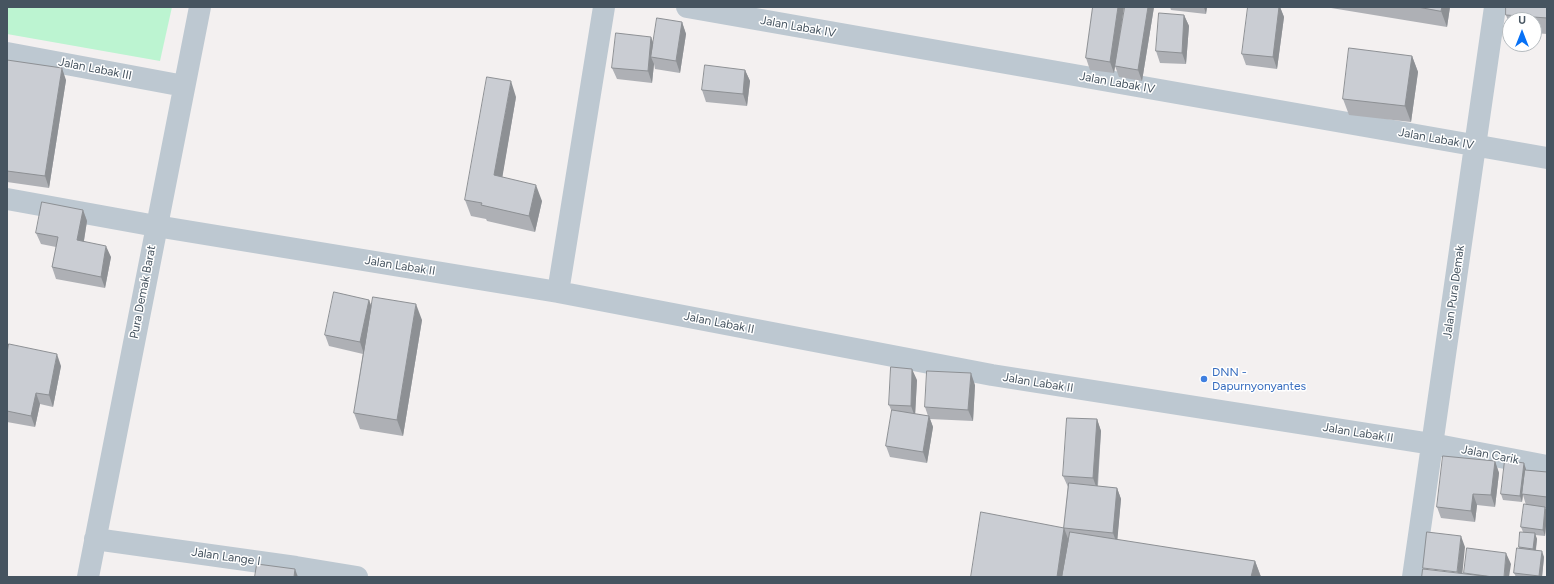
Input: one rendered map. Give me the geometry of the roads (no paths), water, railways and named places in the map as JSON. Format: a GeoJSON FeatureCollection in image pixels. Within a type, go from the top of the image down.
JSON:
{"type":"FeatureCollection","features":[{"type":"Feature","properties":{"kind":"street","name":"Pura Demak Barat"},"geometry":{"type":"LineString","coordinates":[[88,577],[200,7]]}},
{"type":"Feature","properties":{"kind":"street"},"geometry":{"type":"LineString","coordinates":[[558,292],[604,7]]}},
{"type":"Feature","properties":{"kind":"street","name":"Jalan Labak IV"},"geometry":{"type":"LineString","coordinates":[[687,7],[1547,158]]}},
{"type":"Feature","properties":{"kind":"street","name":"Jalan Pura Demak"},"geometry":{"type":"LineString","coordinates":[[1413,577],[1495,7]]}},
{"type":"Feature","properties":{"kind":"street","name":"Jalan Labak III"},"geometry":{"type":"LineString","coordinates":[[7,53],[184,86]]}},
{"type":"Feature","properties":{"kind":"street","name":"Jalan Labak II"},"geometry":{"type":"LineString","coordinates":[[7,199],[156,226],[558,292],[992,375],[1432,444]]}},
{"type":"Feature","properties":{"kind":"street","name":"Jalan Carik"},"geometry":{"type":"LineString","coordinates":[[1432,444],[1547,466]]}},
{"type":"Feature","properties":{"kind":"street","name":"Jalan Lange I"},"geometry":{"type":"LineString","coordinates":[[96,539],[357,577]]}},
{"type":"Feature","properties":{"kind":"place","name":"DNN - Dapurnyonyantes"},"geometry":{"type":"Point","coordinates":[1204,379]}}]}
